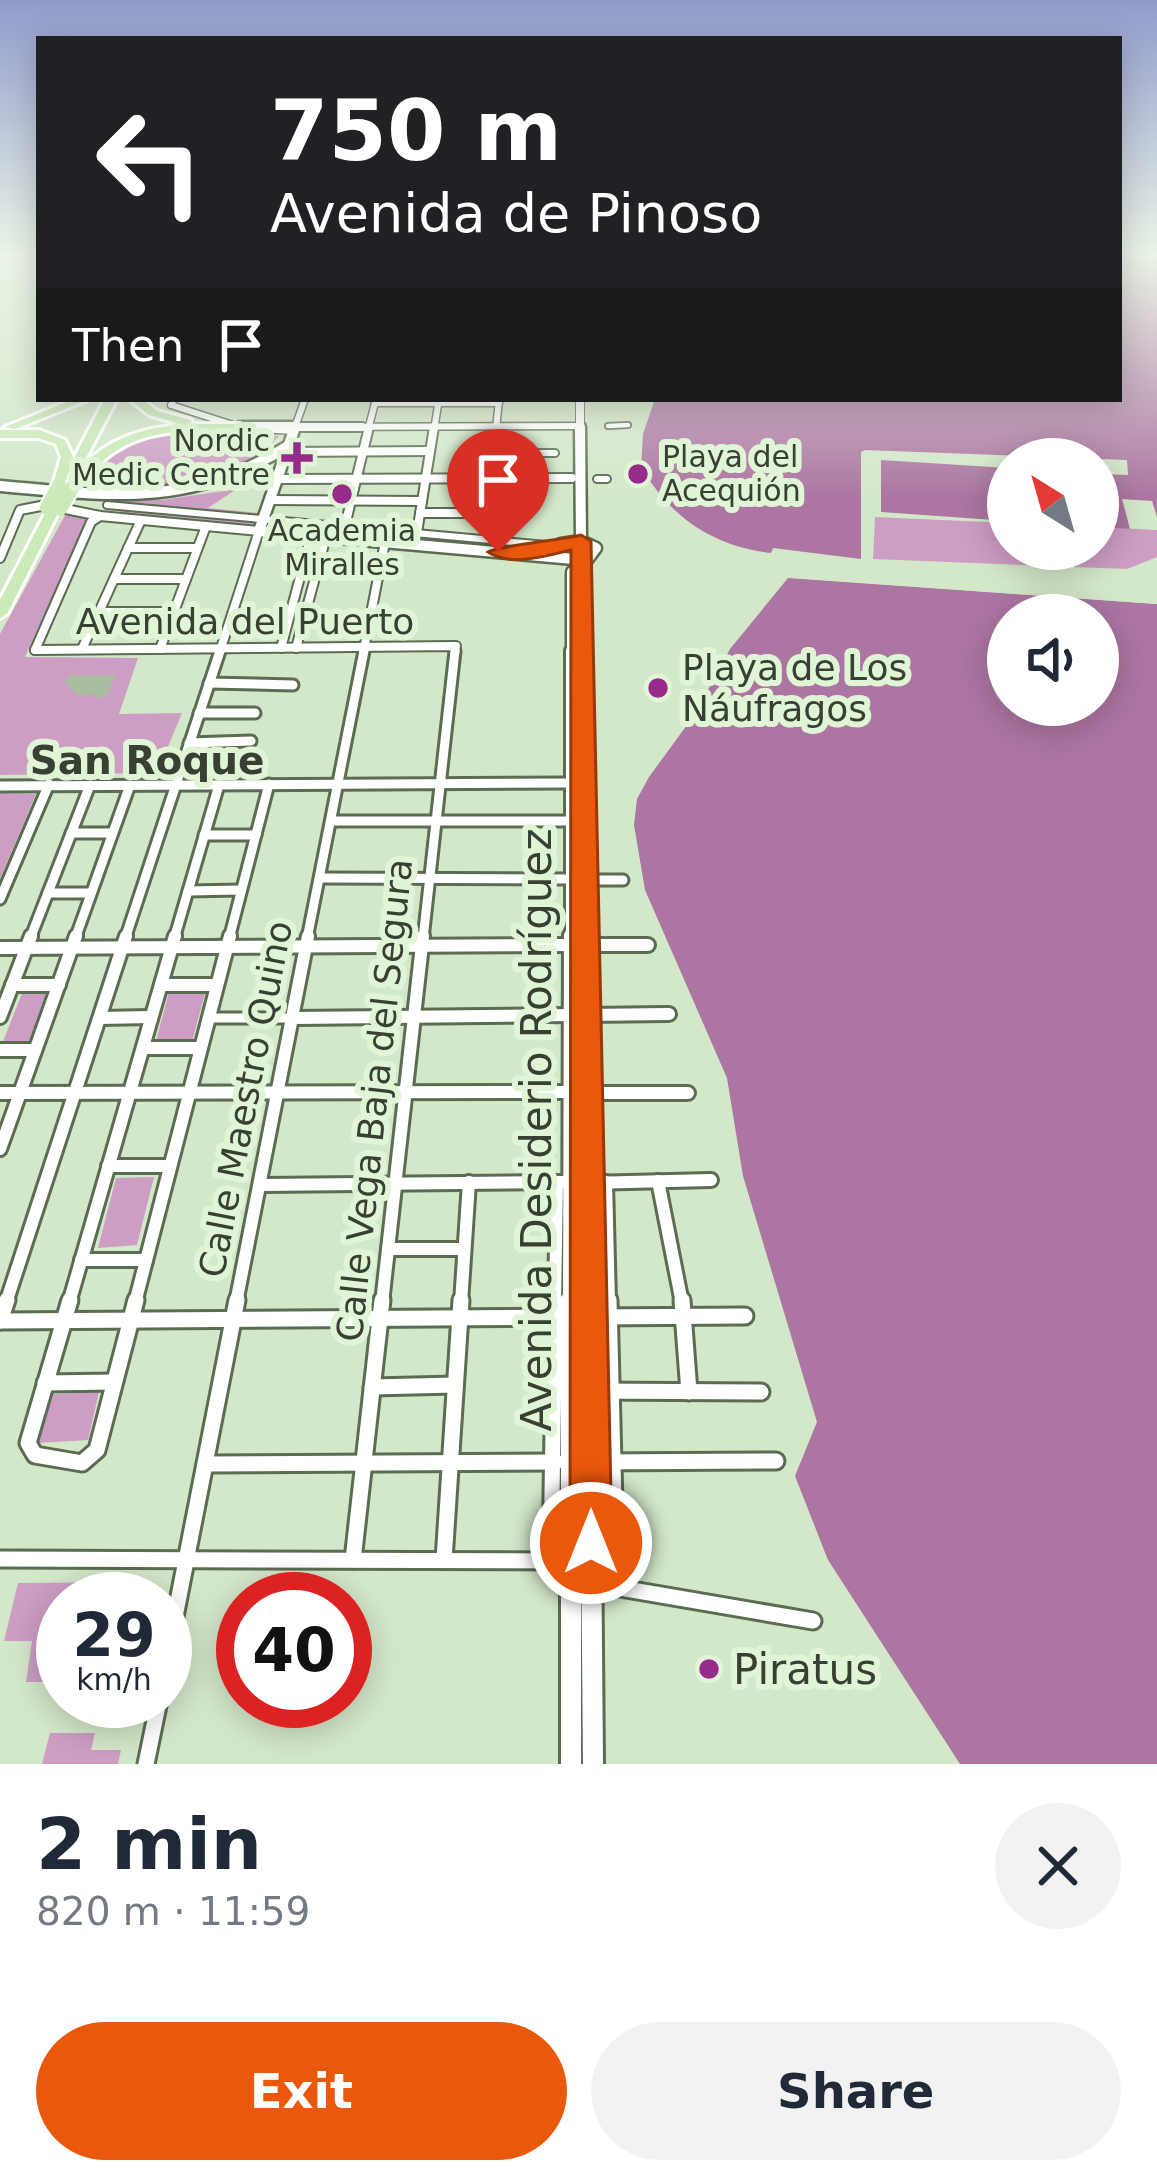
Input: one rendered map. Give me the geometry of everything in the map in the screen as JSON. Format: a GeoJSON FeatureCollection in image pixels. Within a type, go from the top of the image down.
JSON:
{"type":"FeatureCollection","features":[{"type":"Feature","properties":{"kind":"highway"},"geometry":{"type":"LineString","coordinates":[[0,432],[78,402]]}},
{"type":"Feature","properties":{"kind":"highway"},"geometry":{"type":"LineString","coordinates":[[17,580],[109,402]]}},
{"type":"Feature","properties":{"kind":"highway"},"geometry":{"type":"LineString","coordinates":[[141,402],[170,418],[240,427]]}},
{"type":"Feature","properties":{"kind":"highway"},"geometry":{"type":"LineString","coordinates":[[66,485],[104,449],[133,435],[240,427]]}},
{"type":"Feature","properties":{"kind":"highway"},"geometry":{"type":"LineString","coordinates":[[0,432],[39,434],[64,445],[66,485]]}},
{"type":"Feature","properties":{"kind":"highway"},"geometry":{"type":"LineString","coordinates":[[0,614],[54,509]]}},
{"type":"Feature","properties":{"kind":"street"},"geometry":{"type":"LineString","coordinates":[[172,402],[186,412],[240,427],[266,427],[290,441],[364,452],[430,452]]}},
{"type":"Feature","properties":{"kind":"street"},"geometry":{"type":"LineString","coordinates":[[304,402],[0,1321],[745,1316]]}},
{"type":"Feature","properties":{"kind":"street"},"geometry":{"type":"LineString","coordinates":[[344,532],[376,402]]}},
{"type":"Feature","properties":{"kind":"street"},"geometry":{"type":"LineString","coordinates":[[416,538],[438,402]]}},
{"type":"Feature","properties":{"kind":"street"},"geometry":{"type":"LineString","coordinates":[[488,530],[499,402]]}},
{"type":"Feature","properties":{"kind":"street"},"geometry":{"type":"LineString","coordinates":[[573,553],[576,402]]}},
{"type":"Feature","properties":{"kind":"street"},"geometry":{"type":"LineString","coordinates":[[608,426],[628,425]]}},
{"type":"Feature","properties":{"kind":"street"},"geometry":{"type":"LineString","coordinates":[[238,479],[290,441],[370,426],[576,426]]}},
{"type":"Feature","properties":{"kind":"street"},"geometry":{"type":"LineString","coordinates":[[573,553],[576,426]]}},
{"type":"Feature","properties":{"kind":"street"},"geometry":{"type":"LineString","coordinates":[[495,453],[558,453]]}},
{"type":"Feature","properties":{"kind":"street"},"geometry":{"type":"LineString","coordinates":[[0,486],[161,496],[238,479],[572,478]]}},
{"type":"Feature","properties":{"kind":"street"},"geometry":{"type":"LineString","coordinates":[[597,479],[607,479]]}},
{"type":"Feature","properties":{"kind":"street"},"geometry":{"type":"LineString","coordinates":[[269,500],[422,501]]}},
{"type":"Feature","properties":{"kind":"street"},"geometry":{"type":"LineString","coordinates":[[107,505],[261,525],[573,553]]}},
{"type":"Feature","properties":{"kind":"street"},"geometry":{"type":"LineString","coordinates":[[0,557],[26,506],[206,526],[261,525],[311,536],[344,532],[385,542],[416,538],[533,553],[573,553]]}},
{"type":"Feature","properties":{"kind":"street"},"geometry":{"type":"LineString","coordinates":[[420,513],[489,514]]}},
{"type":"Feature","properties":{"kind":"street"},"geometry":{"type":"LineString","coordinates":[[38,651],[91,522],[100,515]]}},
{"type":"Feature","properties":{"kind":"street"},"geometry":{"type":"LineString","coordinates":[[82,649],[141,520]]}},
{"type":"Feature","properties":{"kind":"street"},"geometry":{"type":"LineString","coordinates":[[160,649],[206,526]]}},
{"type":"Feature","properties":{"kind":"street"},"geometry":{"type":"LineString","coordinates":[[281,648],[311,536]]}},
{"type":"Feature","properties":{"kind":"street"},"geometry":{"type":"LineString","coordinates":[[296,648],[326,537]]}},
{"type":"Feature","properties":{"kind":"street","name":"Calle Maestro Quino"},"geometry":{"type":"LineString","coordinates":[[185,1572],[385,542]]}},
{"type":"Feature","properties":{"kind":"street"},"geometry":{"type":"LineString","coordinates":[[128,548],[197,548]]}},
{"type":"Feature","properties":{"kind":"street","name":"Avenida Desiderio Rodríguez"},"geometry":{"type":"LineString","coordinates":[[573,553],[572,821],[579,879]]}},
{"type":"Feature","properties":{"kind":"street","name":"Avenida Desiderio Rodríguez"},"geometry":{"type":"LineString","coordinates":[[572,1764],[572,1317],[581,1182],[573,553]]}},
{"type":"Feature","properties":{"kind":"street"},"geometry":{"type":"LineString","coordinates":[[114,580],[186,579]]}},
{"type":"Feature","properties":{"kind":"street"},"geometry":{"type":"LineString","coordinates":[[99,612],[174,611]]}},
{"type":"Feature","properties":{"kind":"street","name":"Avenida del Puerto"},"geometry":{"type":"LineString","coordinates":[[38,651],[455,646]]}},
{"type":"Feature","properties":{"kind":"street","name":"Calle Vega Baja del Segura"},"geometry":{"type":"LineString","coordinates":[[352,1560],[455,646]]}},
{"type":"Feature","properties":{"kind":"street","name":"Avenida del Puerto"},"geometry":{"type":"LineString","coordinates":[[38,651],[365,649]]}},
{"type":"Feature","properties":{"kind":"street"},"geometry":{"type":"LineString","coordinates":[[209,682],[292,685]]}},
{"type":"Feature","properties":{"kind":"street"},"geometry":{"type":"LineString","coordinates":[[199,713],[255,713]]}},
{"type":"Feature","properties":{"kind":"street"},"geometry":{"type":"LineString","coordinates":[[189,743],[251,741]]}},
{"type":"Feature","properties":{"kind":"street"},"geometry":{"type":"LineString","coordinates":[[49,783],[341,781]]}},
{"type":"Feature","properties":{"kind":"street"},"geometry":{"type":"LineString","coordinates":[[0,899],[49,783]]}},
{"type":"Feature","properties":{"kind":"street"},"geometry":{"type":"LineString","coordinates":[[0,784],[572,783]]}},
{"type":"Feature","properties":{"kind":"street"},"geometry":{"type":"LineString","coordinates":[[219,785],[28,1449],[77,1463],[89,1460],[97,1450],[269,784]]}},
{"type":"Feature","properties":{"kind":"street"},"geometry":{"type":"LineString","coordinates":[[0,1017],[90,785]]}},
{"type":"Feature","properties":{"kind":"street"},"geometry":{"type":"LineString","coordinates":[[0,1149],[130,785]]}},
{"type":"Feature","properties":{"kind":"street"},"geometry":{"type":"LineString","coordinates":[[334,821],[572,821]]}},
{"type":"Feature","properties":{"kind":"street"},"geometry":{"type":"LineString","coordinates":[[71,833],[112,833]]}},
{"type":"Feature","properties":{"kind":"street"},"geometry":{"type":"LineString","coordinates":[[204,835],[256,835]]}},
{"type":"Feature","properties":{"kind":"street"},"geometry":{"type":"LineString","coordinates":[[322,878],[623,880]]}},
{"type":"Feature","properties":{"kind":"street"},"geometry":{"type":"LineString","coordinates":[[188,891],[242,890]]}},
{"type":"Feature","properties":{"kind":"street"},"geometry":{"type":"LineString","coordinates":[[48,893],[91,893]]}},
{"type":"Feature","properties":{"kind":"street"},"geometry":{"type":"LineString","coordinates":[[0,948],[648,945]]}},
{"type":"Feature","properties":{"kind":"street"},"geometry":{"type":"LineString","coordinates":[[12,986],[58,985]]}},
{"type":"Feature","properties":{"kind":"street"},"geometry":{"type":"LineString","coordinates":[[161,986],[217,985]]}},
{"type":"Feature","properties":{"kind":"street"},"geometry":{"type":"LineString","coordinates":[[208,1018],[669,1014]]}},
{"type":"Feature","properties":{"kind":"street"},"geometry":{"type":"LineString","coordinates":[[100,1018],[152,1017]]}},
{"type":"Feature","properties":{"kind":"street"},"geometry":{"type":"LineString","coordinates":[[143,1048],[200,1048]]}},
{"type":"Feature","properties":{"kind":"street"},"geometry":{"type":"LineString","coordinates":[[0,1050],[35,1050]]}},
{"type":"Feature","properties":{"kind":"street"},"geometry":{"type":"LineString","coordinates":[[0,1093],[688,1093]]}},
{"type":"Feature","properties":{"kind":"street"},"geometry":{"type":"LineString","coordinates":[[108,1166],[170,1166]]}},
{"type":"Feature","properties":{"kind":"street"},"geometry":{"type":"LineString","coordinates":[[262,1185],[711,1180]]}},
{"type":"Feature","properties":{"kind":"street"},"geometry":{"type":"LineString","coordinates":[[658,1181],[685,1316],[689,1392]]}},
{"type":"Feature","properties":{"kind":"street"},"geometry":{"type":"LineString","coordinates":[[443,1560],[469,1182]]}},
{"type":"Feature","properties":{"kind":"street","name":"Avenida Desiderio Rodríguez"},"geometry":{"type":"LineString","coordinates":[[581,1182],[610,1317],[616,1587]]}},
{"type":"Feature","properties":{"kind":"street","name":"Avenida Desiderio Rodríguez"},"geometry":{"type":"LineString","coordinates":[[551,1561],[590,1391],[572,1317],[581,1182]]}},
{"type":"Feature","properties":{"kind":"street"},"geometry":{"type":"LineString","coordinates":[[388,1249],[464,1249]]}},
{"type":"Feature","properties":{"kind":"street"},"geometry":{"type":"LineString","coordinates":[[81,1260],[146,1260]]}},
{"type":"Feature","properties":{"kind":"street"},"geometry":{"type":"LineString","coordinates":[[45,1383],[114,1382]]}},
{"type":"Feature","properties":{"kind":"street"},"geometry":{"type":"LineString","coordinates":[[372,1387],[455,1385]]}},
{"type":"Feature","properties":{"kind":"street"},"geometry":{"type":"LineString","coordinates":[[590,1391],[761,1392]]}},
{"type":"Feature","properties":{"kind":"street"},"geometry":{"type":"LineString","coordinates":[[206,1464],[776,1461]]}},
{"type":"Feature","properties":{"kind":"street","name":"Avenida Desiderio Rodríguez"},"geometry":{"type":"LineString","coordinates":[[572,1462],[592,1583],[593,1764]]}},
{"type":"Feature","properties":{"kind":"street"},"geometry":{"type":"LineString","coordinates":[[0,1559],[572,1561]]}},
{"type":"Feature","properties":{"kind":"street"},"geometry":{"type":"LineString","coordinates":[[592,1583],[813,1621]]}},
{"type":"Feature","properties":{"kind":"street"},"geometry":{"type":"LineString","coordinates":[[146,1764],[153,1728]]}},
{"type":"Feature","properties":{"kind":"shaded area"},"geometry":{"type":"Polygon","coordinates":[[[1122,334],[1157,334],[1157,517],[1152,501],[1122,499],[1130,529],[1119,528],[1119,475],[1128,475],[1127,460],[1119,460],[1119,438],[987,438],[987,455],[865,450],[861,452],[861,559],[773,548],[771,553],[730,544],[680,515],[641,467],[643,434],[654,402],[1122,402],[1122,334]]]}},
{"type":"Feature","properties":{"kind":"shaded area"},"geometry":{"type":"Polygon","coordinates":[[[241,430],[279,436],[251,466],[144,493],[84,488],[115,451],[132,441],[172,431],[241,430]]]}},
{"type":"Feature","properties":{"kind":"shaded area"},"geometry":{"type":"Polygon","coordinates":[[[881,460],[987,467],[987,520],[881,512],[881,460]]]}},
{"type":"Feature","properties":{"kind":"shaded area"},"geometry":{"type":"Polygon","coordinates":[[[237,489],[208,508],[258,513],[252,527],[142,517],[103,507],[110,499],[162,500],[237,489]]]}},
{"type":"Feature","properties":{"kind":"shaded area"},"geometry":{"type":"Polygon","coordinates":[[[68,510],[89,516],[25,657],[138,658],[119,714],[182,713],[157,773],[0,775],[0,634],[68,510]]]}},
{"type":"Feature","properties":{"kind":"shaded area"},"geometry":{"type":"Polygon","coordinates":[[[875,517],[987,522],[987,563],[873,559],[875,517]]]}},
{"type":"Feature","properties":{"kind":"shaded area"},"geometry":{"type":"Polygon","coordinates":[[[1119,528],[1157,530],[1157,557],[1119,569],[1119,528]]]}},
{"type":"Feature","properties":{"kind":"shaded area"},"geometry":{"type":"Polygon","coordinates":[[[788,578],[1015,594],[987,594],[987,726],[1119,726],[1119,601],[1157,604],[1157,1764],[960,1764],[828,1560],[795,1476],[817,1422],[743,1176],[727,1078],[645,890],[634,825],[637,799],[649,777],[695,714],[730,649],[788,578]]]}},
{"type":"Feature","properties":{"kind":"shaded area"},"geometry":{"type":"Polygon","coordinates":[[[0,793],[36,794],[0,879],[0,793]]]}},
{"type":"Feature","properties":{"kind":"shaded area"},"geometry":{"type":"Polygon","coordinates":[[[23,991],[47,992],[28,1044],[2,1044],[23,991]]]}},
{"type":"Feature","properties":{"kind":"shaded area"},"geometry":{"type":"Polygon","coordinates":[[[169,992],[205,993],[192,1042],[156,1041],[169,992]]]}},
{"type":"Feature","properties":{"kind":"shaded area"},"geometry":{"type":"Polygon","coordinates":[[[154,1177],[137,1245],[98,1248],[116,1178],[154,1177]]]}},
{"type":"Feature","properties":{"kind":"shaded area"},"geometry":{"type":"Polygon","coordinates":[[[99,1392],[88,1440],[37,1443],[51,1394],[99,1392]]]}},
{"type":"Feature","properties":{"kind":"shaded area"},"geometry":{"type":"Polygon","coordinates":[[[18,1583],[36,1583],[36,1682],[26,1682],[32,1641],[4,1641],[18,1583]]]}},
{"type":"Feature","properties":{"kind":"shaded area"},"geometry":{"type":"Polygon","coordinates":[[[50,1733],[95,1733],[91,1750],[121,1750],[118,1764],[42,1764],[50,1733]]]}},
{"type":"Feature","properties":{"kind":"pier"},"geometry":{"type":"Polygon","coordinates":[[[787,572],[1100,594],[1017,594],[779,577],[787,572]]]}},
{"type":"Feature","properties":{"kind":"pier"},"geometry":{"type":"Polygon","coordinates":[[[1119,595],[1157,598],[1157,604],[1119,601],[1119,595]]]}},
{"type":"Feature","properties":{"kind":"building"},"geometry":{"type":"Polygon","coordinates":[[[69,675],[115,675],[107,696],[100,699],[93,694],[78,696],[65,683],[69,675]]]}},
{"type":"Feature","properties":{"kind":"place","name":"Nordic Medic Centre"},"geometry":{"type":"Point","coordinates":[297,458]}},
{"type":"Feature","properties":{"kind":"place","name":"Playa del Acequión"},"geometry":{"type":"Point","coordinates":[638,474]}},
{"type":"Feature","properties":{"kind":"place","name":"Academia Miralles"},"geometry":{"type":"Point","coordinates":[342,494]}},
{"type":"Feature","properties":{"kind":"place","name":"Playa de Los Náufragos"},"geometry":{"type":"Point","coordinates":[658,688]}},
{"type":"Feature","properties":{"kind":"place","name":"Piratus"},"geometry":{"type":"Point","coordinates":[709,1669]}},
{"type":"Feature","properties":{"kind":"district","name":"San Roque"},"geometry":{"type":"Point","coordinates":[147,760]}},
{"type":"Feature","properties":{"kind":"route"},"geometry":{"type":"LineString","coordinates":[[498,552],[533,553],[581,541],[591,1543]]}}]}
